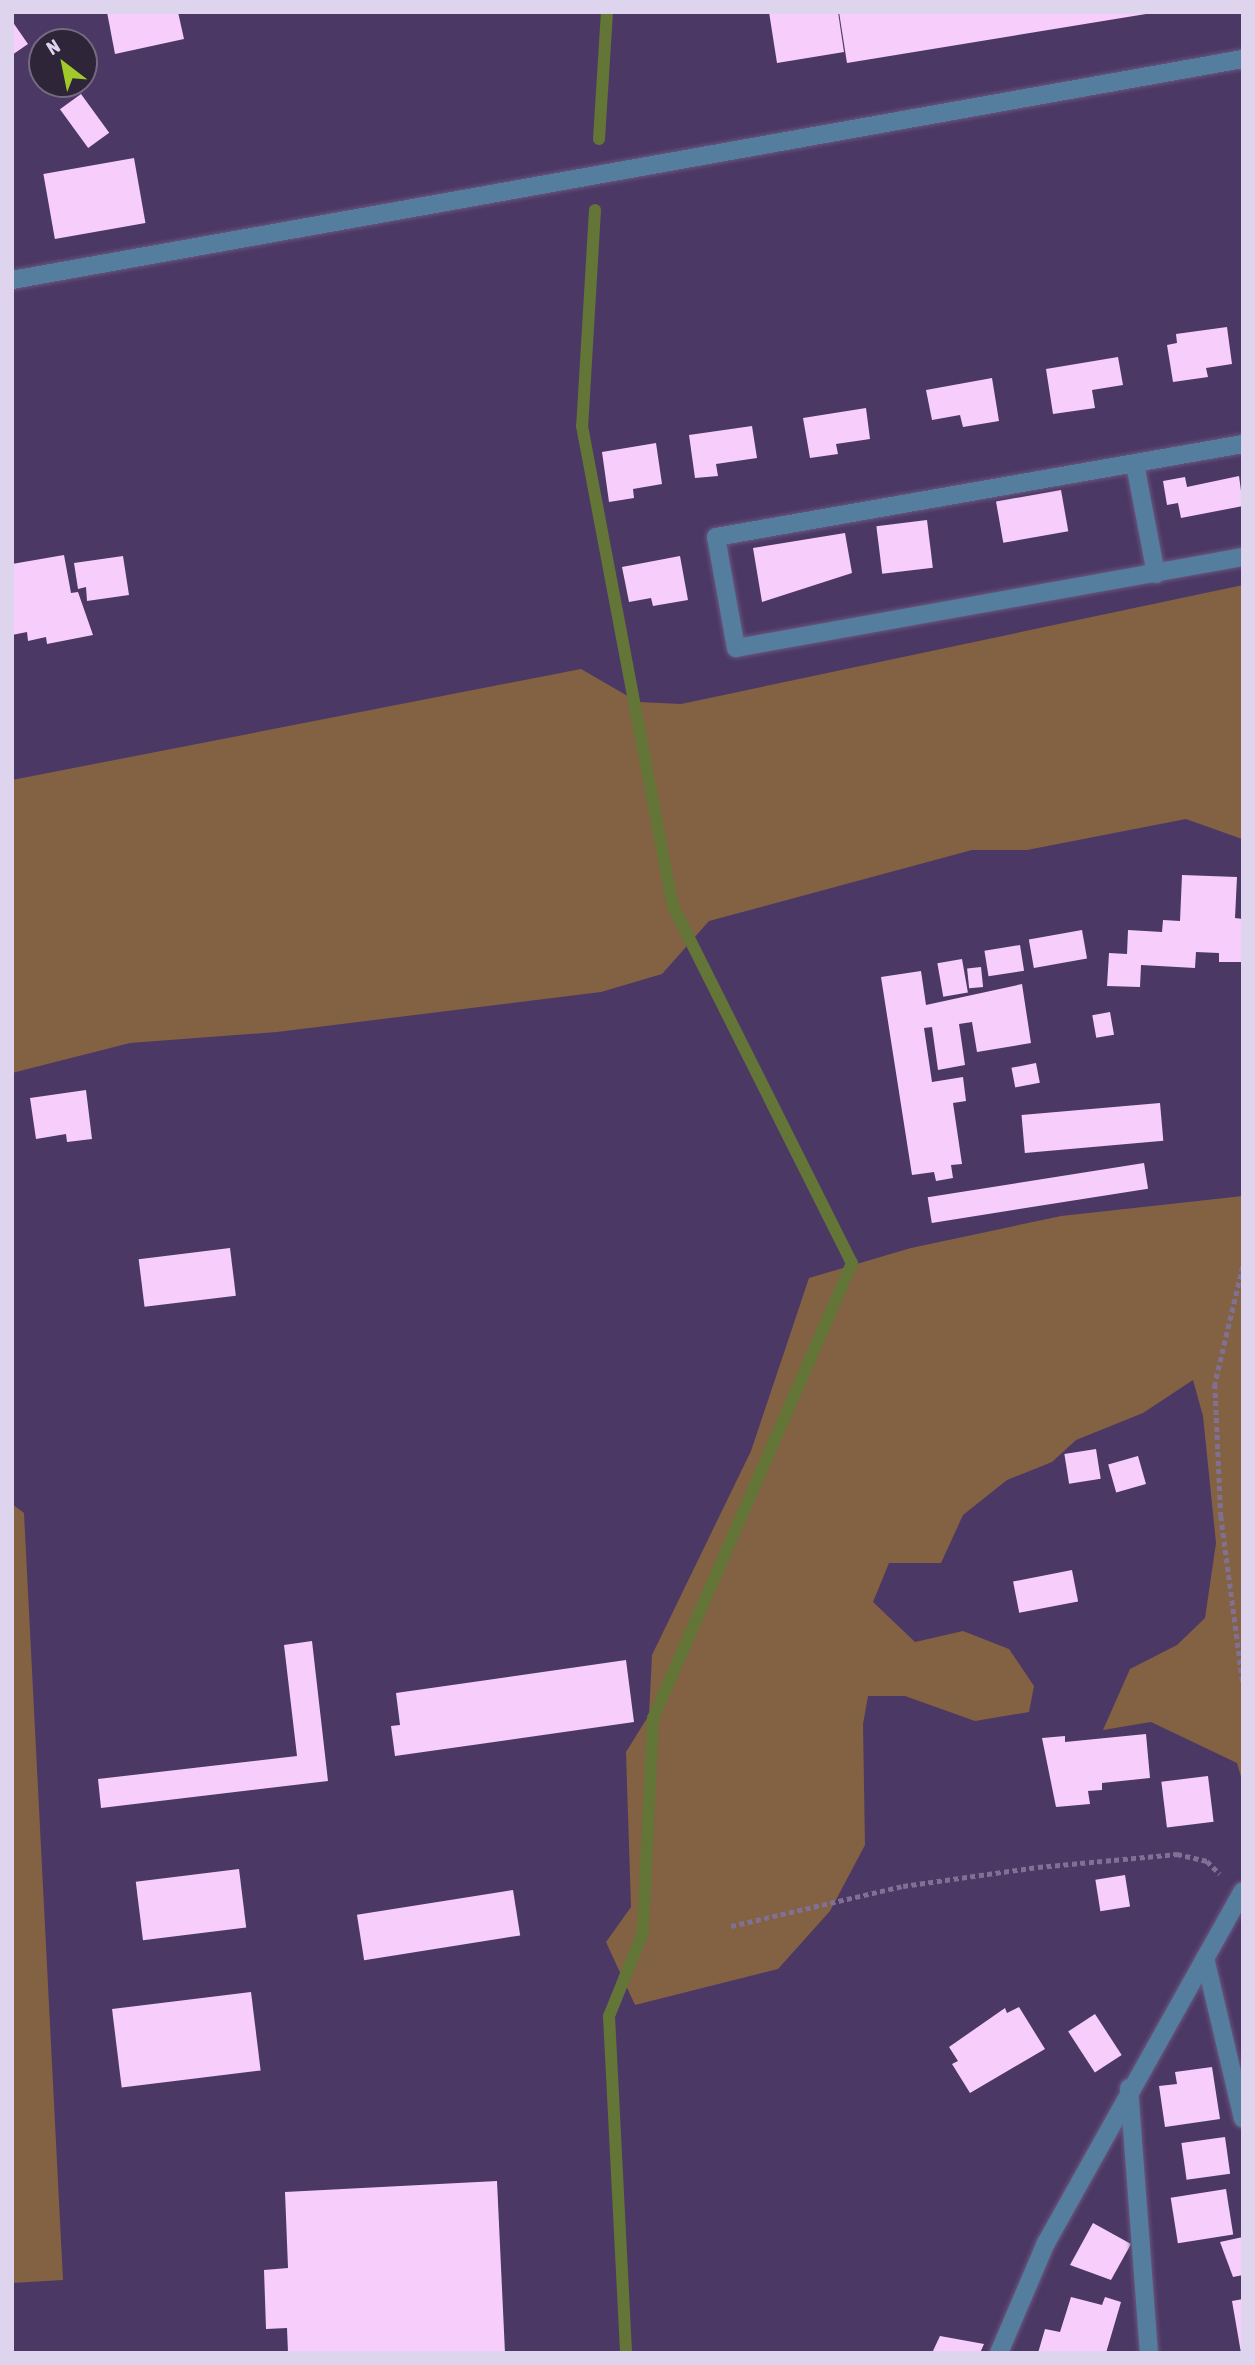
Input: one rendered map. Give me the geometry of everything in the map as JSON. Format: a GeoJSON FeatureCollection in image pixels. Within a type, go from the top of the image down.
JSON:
{"type":"FeatureCollection","features":[{"type":"Feature","properties":{"kind":"street"},"geometry":{"type":"LineString","coordinates":[[12,279],[1243,59]]}},
{"type":"Feature","properties":{"kind":"street"},"geometry":{"type":"LineString","coordinates":[[1243,444],[716,537],[736,648],[1243,557]]}},
{"type":"Feature","properties":{"kind":"street"},"geometry":{"type":"LineString","coordinates":[[1135,464],[1156,574]]}},
{"type":"Feature","properties":{"kind":"street"},"geometry":{"type":"LineString","coordinates":[[999,2353],[1046,2243],[1129,2088],[1242,1892]]}},
{"type":"Feature","properties":{"kind":"street"},"geometry":{"type":"LineString","coordinates":[[1205,1958],[1243,2119]]}},
{"type":"Feature","properties":{"kind":"street"},"geometry":{"type":"LineString","coordinates":[[1129,2088],[1149,2353]]}},
{"type":"Feature","properties":{"kind":"path"},"geometry":{"type":"LineString","coordinates":[[1243,1266],[1215,1384],[1221,1516],[1243,1682]]}},
{"type":"Feature","properties":{"kind":"path"},"geometry":{"type":"LineString","coordinates":[[731,1926],[903,1886],[1177,1854],[1207,1861],[1242,1892]]}},
{"type":"Feature","properties":{"kind":"shaded area"},"geometry":{"type":"Polygon","coordinates":[[[1243,585],[1242,839],[1186,819],[1027,850],[972,850],[709,921],[662,974],[601,992],[277,1032],[130,1043],[12,1073],[12,780],[581,669],[638,702],[681,704],[1243,585]]]}},
{"type":"Feature","properties":{"kind":"shaded area"},"geometry":{"type":"Polygon","coordinates":[[[1243,1196],[1243,1784],[1237,1763],[1151,1722],[1103,1730],[1130,1669],[1177,1645],[1205,1618],[1216,1543],[1203,1416],[1193,1380],[1143,1413],[1076,1440],[1052,1462],[1007,1480],[963,1515],[941,1563],[889,1563],[873,1602],[915,1642],[963,1631],[1009,1649],[1034,1686],[1029,1712],[975,1721],[905,1696],[868,1696],[863,1724],[865,1845],[830,1911],[778,1969],[635,2005],[606,1942],[631,1907],[626,1752],[649,1715],[652,1655],[751,1451],[809,1278],[911,1248],[1061,1216],[1243,1196]]]}},
{"type":"Feature","properties":{"kind":"shaded area"},"geometry":{"type":"Polygon","coordinates":[[[12,1504],[24,1513],[63,2280],[12,2283],[12,1504]]]}},
{"type":"Feature","properties":{"kind":"building"},"geometry":{"type":"Polygon","coordinates":[[[107,12],[178,12],[184,39],[115,54],[107,12]]]}},
{"type":"Feature","properties":{"kind":"building"},"geometry":{"type":"Polygon","coordinates":[[[769,12],[838,12],[844,52],[777,63],[769,12]]]}},
{"type":"Feature","properties":{"kind":"building"},"geometry":{"type":"Polygon","coordinates":[[[839,12],[1146,12],[1146,14],[847,63],[839,12]]]}},
{"type":"Feature","properties":{"kind":"building"},"geometry":{"type":"Polygon","coordinates":[[[12,21],[28,44],[12,55],[12,21]]]}},
{"type":"Feature","properties":{"kind":"building"},"geometry":{"type":"Polygon","coordinates":[[[75,98],[84,98],[109,133],[88,148],[60,109],[75,98]]]}},
{"type":"Feature","properties":{"kind":"building"},"geometry":{"type":"Polygon","coordinates":[[[134,158],[145,223],[55,239],[43,174],[134,158]]]}},
{"type":"Feature","properties":{"kind":"building"},"geometry":{"type":"Polygon","coordinates":[[[1227,327],[1232,364],[1206,368],[1208,377],[1173,382],[1167,345],[1177,343],[1176,334],[1227,327]]]}},
{"type":"Feature","properties":{"kind":"building"},"geometry":{"type":"Polygon","coordinates":[[[1118,357],[1123,385],[1092,390],[1095,408],[1053,414],[1046,369],[1118,357]]]}},
{"type":"Feature","properties":{"kind":"building"},"geometry":{"type":"Polygon","coordinates":[[[992,378],[999,421],[963,427],[960,415],[932,420],[926,390],[992,378]]]}},
{"type":"Feature","properties":{"kind":"building"},"geometry":{"type":"Polygon","coordinates":[[[866,408],[870,439],[836,444],[838,454],[810,458],[803,418],[866,408]]]}},
{"type":"Feature","properties":{"kind":"building"},"geometry":{"type":"Polygon","coordinates":[[[752,426],[757,458],[716,464],[718,476],[695,478],[689,435],[752,426]]]}},
{"type":"Feature","properties":{"kind":"building"},"geometry":{"type":"Polygon","coordinates":[[[656,443],[662,484],[633,489],[634,498],[609,502],[602,452],[656,443]]]}},
{"type":"Feature","properties":{"kind":"building"},"geometry":{"type":"Polygon","coordinates":[[[1239,476],[1243,506],[1181,518],[1178,503],[1167,505],[1163,481],[1185,477],[1187,487],[1239,476]]]}},
{"type":"Feature","properties":{"kind":"building"},"geometry":{"type":"Polygon","coordinates":[[[1061,490],[1068,531],[1003,543],[996,501],[1061,490]]]}},
{"type":"Feature","properties":{"kind":"building"},"geometry":{"type":"Polygon","coordinates":[[[927,520],[933,568],[882,574],[876,526],[927,520]]]}},
{"type":"Feature","properties":{"kind":"building"},"geometry":{"type":"Polygon","coordinates":[[[845,533],[852,573],[762,602],[753,548],[845,533]]]}},
{"type":"Feature","properties":{"kind":"building"},"geometry":{"type":"Polygon","coordinates":[[[64,555],[71,593],[78,592],[93,635],[47,644],[46,637],[28,641],[27,632],[12,635],[12,564],[64,555]]]}},
{"type":"Feature","properties":{"kind":"building"},"geometry":{"type":"Polygon","coordinates":[[[123,556],[129,595],[87,601],[86,587],[78,589],[74,563],[123,556]]]}},
{"type":"Feature","properties":{"kind":"building"},"geometry":{"type":"Polygon","coordinates":[[[680,556],[688,600],[653,606],[651,598],[629,602],[622,567],[680,556]]]}},
{"type":"Feature","properties":{"kind":"building"},"geometry":{"type":"Polygon","coordinates":[[[1182,875],[1237,877],[1235,918],[1243,919],[1241,962],[1219,962],[1219,953],[1196,952],[1195,968],[1141,965],[1140,987],[1107,986],[1109,953],[1127,954],[1128,930],[1162,932],[1163,920],[1180,921],[1182,875]]]}},
{"type":"Feature","properties":{"kind":"building"},"geometry":{"type":"Polygon","coordinates":[[[1082,930],[1087,959],[1034,968],[1029,939],[1082,930]]]}},
{"type":"Feature","properties":{"kind":"building"},"geometry":{"type":"Polygon","coordinates":[[[1020,945],[1024,971],[989,976],[984,951],[1020,945]]]}},
{"type":"Feature","properties":{"kind":"building"},"geometry":{"type":"Polygon","coordinates":[[[962,959],[968,992],[943,997],[937,963],[962,959]]]}},
{"type":"Feature","properties":{"kind":"building"},"geometry":{"type":"Polygon","coordinates":[[[981,967],[983,987],[969,988],[967,968],[981,967]]]}},
{"type":"Feature","properties":{"kind":"building"},"geometry":{"type":"Polygon","coordinates":[[[921,971],[926,1005],[1022,984],[1031,1043],[977,1052],[972,1022],[959,1024],[965,1065],[938,1070],[932,1027],[924,1028],[932,1082],[963,1077],[966,1101],[953,1103],[962,1164],[951,1165],[953,1178],[936,1181],[934,1172],[912,1175],[881,977],[921,971]]]}},
{"type":"Feature","properties":{"kind":"building"},"geometry":{"type":"Polygon","coordinates":[[[1110,1012],[1114,1035],[1096,1038],[1092,1015],[1110,1012]]]}},
{"type":"Feature","properties":{"kind":"building"},"geometry":{"type":"Polygon","coordinates":[[[1036,1063],[1040,1083],[1015,1087],[1011,1068],[1036,1063]]]}},
{"type":"Feature","properties":{"kind":"building"},"geometry":{"type":"Polygon","coordinates":[[[86,1090],[92,1139],[67,1142],[66,1134],[36,1139],[30,1098],[86,1090]]]}},
{"type":"Feature","properties":{"kind":"building"},"geometry":{"type":"Polygon","coordinates":[[[1160,1103],[1163,1141],[1025,1153],[1022,1115],[1160,1103]]]}},
{"type":"Feature","properties":{"kind":"building"},"geometry":{"type":"Polygon","coordinates":[[[1144,1163],[1148,1189],[932,1223],[928,1197],[1144,1163]]]}},
{"type":"Feature","properties":{"kind":"building"},"geometry":{"type":"Polygon","coordinates":[[[230,1248],[236,1296],[145,1307],[139,1259],[230,1248]]]}},
{"type":"Feature","properties":{"kind":"building"},"geometry":{"type":"Polygon","coordinates":[[[1096,1449],[1101,1479],[1069,1484],[1064,1454],[1096,1449]]]}},
{"type":"Feature","properties":{"kind":"building"},"geometry":{"type":"Polygon","coordinates":[[[1138,1456],[1146,1484],[1116,1492],[1108,1465],[1138,1456]]]}},
{"type":"Feature","properties":{"kind":"building"},"geometry":{"type":"Polygon","coordinates":[[[1072,1570],[1078,1601],[1019,1613],[1013,1581],[1072,1570]]]}},
{"type":"Feature","properties":{"kind":"building"},"geometry":{"type":"Polygon","coordinates":[[[312,1641],[328,1781],[101,1808],[98,1779],[297,1756],[284,1645],[312,1641]]]}},
{"type":"Feature","properties":{"kind":"building"},"geometry":{"type":"Polygon","coordinates":[[[626,1660],[634,1722],[395,1756],[391,1726],[400,1725],[396,1693],[626,1660]]]}},
{"type":"Feature","properties":{"kind":"building"},"geometry":{"type":"Polygon","coordinates":[[[1146,1734],[1150,1778],[1102,1783],[1102,1790],[1088,1791],[1090,1804],[1056,1807],[1042,1738],[1065,1736],[1065,1742],[1146,1734]]]}},
{"type":"Feature","properties":{"kind":"building"},"geometry":{"type":"Polygon","coordinates":[[[1208,1776],[1214,1822],[1167,1827],[1161,1782],[1208,1776]]]}},
{"type":"Feature","properties":{"kind":"building"},"geometry":{"type":"Polygon","coordinates":[[[239,1869],[246,1928],[143,1940],[136,1882],[239,1869]]]}},
{"type":"Feature","properties":{"kind":"building"},"geometry":{"type":"Polygon","coordinates":[[[1125,1875],[1130,1907],[1100,1911],[1095,1880],[1125,1875]]]}},
{"type":"Feature","properties":{"kind":"building"},"geometry":{"type":"Polygon","coordinates":[[[513,1890],[520,1935],[364,1960],[357,1915],[513,1890]]]}},
{"type":"Feature","properties":{"kind":"building"},"geometry":{"type":"Polygon","coordinates":[[[251,1992],[261,2070],[122,2087],[112,2009],[251,1992]]]}},
{"type":"Feature","properties":{"kind":"building"},"geometry":{"type":"Polygon","coordinates":[[[1019,2007],[1045,2049],[970,2093],[952,2064],[958,2061],[949,2047],[1005,2008],[1007,2013],[1019,2007]]]}},
{"type":"Feature","properties":{"kind":"building"},"geometry":{"type":"Polygon","coordinates":[[[1095,2014],[1122,2055],[1095,2073],[1068,2031],[1095,2014]]]}},
{"type":"Feature","properties":{"kind":"building"},"geometry":{"type":"Polygon","coordinates":[[[1212,2067],[1220,2119],[1165,2127],[1159,2086],[1177,2084],[1175,2072],[1212,2067]]]}},
{"type":"Feature","properties":{"kind":"building"},"geometry":{"type":"Polygon","coordinates":[[[1225,2137],[1230,2174],[1187,2180],[1181,2143],[1225,2137]]]}},
{"type":"Feature","properties":{"kind":"building"},"geometry":{"type":"Polygon","coordinates":[[[497,2181],[505,2353],[288,2353],[287,2328],[266,2329],[264,2270],[288,2268],[285,2192],[497,2181]]]}},
{"type":"Feature","properties":{"kind":"building"},"geometry":{"type":"Polygon","coordinates":[[[1226,2189],[1233,2234],[1178,2243],[1171,2198],[1226,2189]]]}},
{"type":"Feature","properties":{"kind":"building"},"geometry":{"type":"Polygon","coordinates":[[[1093,2223],[1131,2244],[1111,2280],[1070,2265],[1093,2223]]]}},
{"type":"Feature","properties":{"kind":"building"},"geometry":{"type":"Polygon","coordinates":[[[1243,2237],[1243,2275],[1233,2277],[1220,2242],[1243,2237]]]}},
{"type":"Feature","properties":{"kind":"building"},"geometry":{"type":"Polygon","coordinates":[[[1071,2297],[1102,2305],[1105,2297],[1121,2302],[1106,2353],[1038,2353],[1045,2329],[1060,2332],[1071,2297]]]}},
{"type":"Feature","properties":{"kind":"building"},"geometry":{"type":"Polygon","coordinates":[[[1243,2299],[1243,2353],[1241,2353],[1232,2301],[1243,2299]]]}},
{"type":"Feature","properties":{"kind":"building"},"geometry":{"type":"Polygon","coordinates":[[[940,2336],[984,2344],[980,2353],[932,2353],[940,2336]]]}},
{"type":"Feature","properties":{"kind":"waterway"},"geometry":{"type":"LineString","coordinates":[[599,139],[607,12]]}},
{"type":"Feature","properties":{"kind":"waterway"},"geometry":{"type":"LineString","coordinates":[[595,210],[582,426],[673,906],[852,1263],[653,1718],[643,1932],[609,2016],[626,2353]]}}]}
